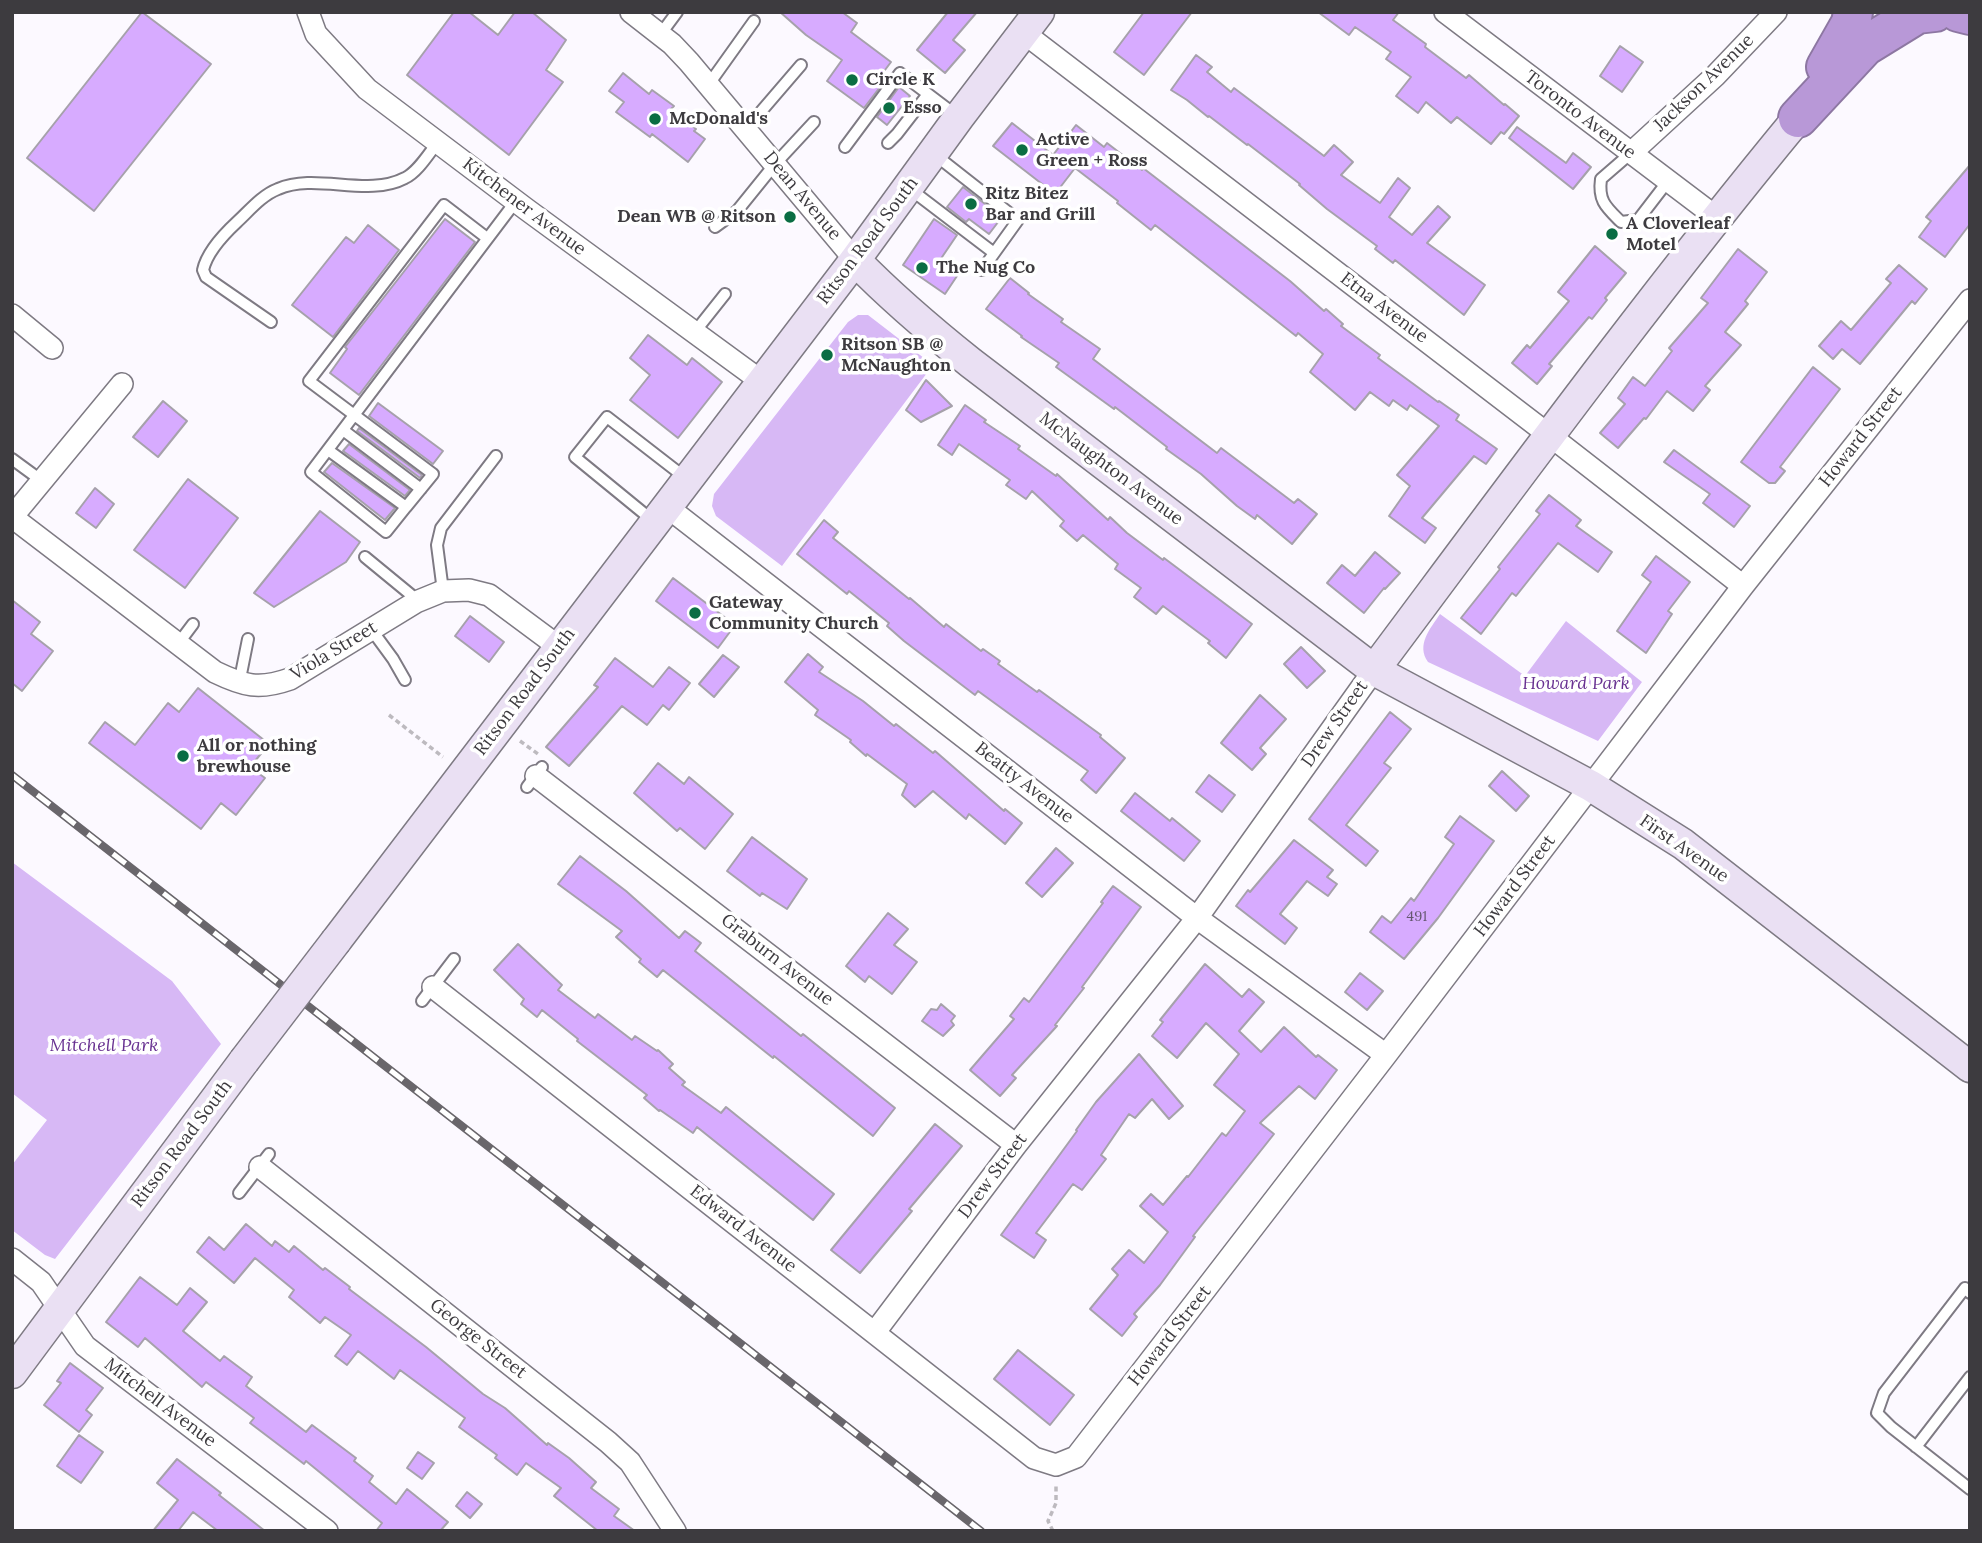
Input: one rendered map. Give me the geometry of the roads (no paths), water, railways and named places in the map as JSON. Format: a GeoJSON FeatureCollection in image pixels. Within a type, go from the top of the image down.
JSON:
{"type":"FeatureCollection","features":[{"type":"Feature","properties":{"kind":"highway"},"geometry":{"type":"LineString","coordinates":[[1798,118],[1851,23],[1853,12]]}},
{"type":"Feature","properties":{"kind":"highway"},"geometry":{"type":"LineString","coordinates":[[1798,118],[1865,46],[1917,14],[1934,12]]}},
{"type":"Feature","properties":{"kind":"highway"},"geometry":{"type":"LineString","coordinates":[[1958,12],[1970,15]]}},
{"type":"Feature","properties":{"kind":"main road","name":"Ritson Road South"},"geometry":{"type":"LineString","coordinates":[[12,1373],[244,1061],[855,261],[1031,22]]}},
{"type":"Feature","properties":{"kind":"main road","name":"Drew Street"},"geometry":{"type":"LineString","coordinates":[[1374,670],[1716,217],[1798,118]]}},
{"type":"Feature","properties":{"kind":"main road","name":"McNaughton Avenue"},"geometry":{"type":"LineString","coordinates":[[855,261],[927,328],[971,363],[1374,670]]}},
{"type":"Feature","properties":{"kind":"main road","name":"First Avenue"},"geometry":{"type":"LineString","coordinates":[[1374,670],[1591,786],[1682,844],[1970,1067]]}},
{"type":"Feature","properties":{"kind":"street","name":"Kitchener Avenue"},"geometry":{"type":"LineString","coordinates":[[308,12],[316,34],[367,89],[761,382]]}},
{"type":"Feature","properties":{"kind":"street","name":"Dean Avenue"},"geometry":{"type":"LineString","coordinates":[[631,12],[660,35],[709,84],[855,261]]}},
{"type":"Feature","properties":{"kind":"street","name":"Toronto Avenue"},"geometry":{"type":"LineString","coordinates":[[1445,12],[1716,217]]}},
{"type":"Feature","properties":{"kind":"street","name":"Jackson Avenue"},"geometry":{"type":"LineString","coordinates":[[1631,153],[1715,76],[1776,12]]}},
{"type":"Feature","properties":{"kind":"street","name":"Etna Avenue"},"geometry":{"type":"LineString","coordinates":[[1031,22],[1742,586]]}},
{"type":"Feature","properties":{"kind":"street","name":"Howard Street"},"geometry":{"type":"LineString","coordinates":[[1056,1471],[1076,1457],[1742,586],[1970,300]]}},
{"type":"Feature","properties":{"kind":"street"},"geometry":{"type":"LineString","coordinates":[[12,315],[52,348]]}},
{"type":"Feature","properties":{"kind":"street"},"geometry":{"type":"LineString","coordinates":[[12,517],[121,384]]}},
{"type":"Feature","properties":{"kind":"street","name":"Beatty Avenue"},"geometry":{"type":"LineString","coordinates":[[660,514],[1197,918],[1386,1055]]}},
{"type":"Feature","properties":{"kind":"street","name":"Viola Street"},"geometry":{"type":"LineString","coordinates":[[12,517],[215,672],[239,684],[256,687],[274,685],[290,679],[416,601],[443,591],[469,590],[489,595],[559,648]]}},
{"type":"Feature","properties":{"kind":"street","name":"Drew Street"},"geometry":{"type":"LineString","coordinates":[[875,1332],[1017,1145],[1197,918],[1374,670]]}},
{"type":"Feature","properties":{"kind":"street","name":"Graburn Avenue"},"geometry":{"type":"LineString","coordinates":[[536,771],[1017,1145]]}},
{"type":"Feature","properties":{"kind":"street","name":"Edward Avenue"},"geometry":{"type":"LineString","coordinates":[[427,994],[875,1332],[1034,1458],[1056,1471]]}},
{"type":"Feature","properties":{"kind":"street","name":"George Street"},"geometry":{"type":"LineString","coordinates":[[264,1160],[608,1441],[630,1462],[675,1531]]}},
{"type":"Feature","properties":{"kind":"street","name":"Mitchell Avenue"},"geometry":{"type":"LineString","coordinates":[[12,1258],[36,1276],[85,1346],[327,1531]]}},
{"type":"Feature","properties":{"kind":"lane"},"geometry":{"type":"LineString","coordinates":[[660,35],[677,12]]}},
{"type":"Feature","properties":{"kind":"lane"},"geometry":{"type":"LineString","coordinates":[[709,84],[754,20]]}},
{"type":"Feature","properties":{"kind":"lane"},"geometry":{"type":"LineString","coordinates":[[746,129],[801,65]]}},
{"type":"Feature","properties":{"kind":"lane"},"geometry":{"type":"LineString","coordinates":[[845,148],[900,74],[959,117]]}},
{"type":"Feature","properties":{"kind":"lane"},"geometry":{"type":"LineString","coordinates":[[888,143],[928,94]]}},
{"type":"Feature","properties":{"kind":"lane"},"geometry":{"type":"LineString","coordinates":[[715,227],[737,211],[814,122]]}},
{"type":"Feature","properties":{"kind":"lane"},"geometry":{"type":"LineString","coordinates":[[271,322],[206,276],[203,270],[205,263],[225,233],[279,188],[296,184],[378,187],[412,174],[438,142]]}},
{"type":"Feature","properties":{"kind":"lane"},"geometry":{"type":"LineString","coordinates":[[933,153],[1018,219],[982,270]]}},
{"type":"Feature","properties":{"kind":"lane"},"geometry":{"type":"LineString","coordinates":[[1631,153],[1601,178],[1599,192],[1605,206],[1621,222],[1638,220],[1668,181]]}},
{"type":"Feature","properties":{"kind":"lane"},"geometry":{"type":"LineString","coordinates":[[908,188],[994,253]]}},
{"type":"Feature","properties":{"kind":"lane"},"geometry":{"type":"LineString","coordinates":[[487,238],[444,205],[309,381],[353,416],[433,474],[386,532],[311,472],[328,450],[353,416],[487,238],[516,201]]}},
{"type":"Feature","properties":{"kind":"lane"},"geometry":{"type":"LineString","coordinates":[[694,333],[725,294]]}},
{"type":"Feature","properties":{"kind":"lane"},"geometry":{"type":"LineString","coordinates":[[660,514],[575,457],[607,416],[687,479]]}},
{"type":"Feature","properties":{"kind":"lane"},"geometry":{"type":"LineString","coordinates":[[343,430],[421,489]]}},
{"type":"Feature","properties":{"kind":"lane"},"geometry":{"type":"LineString","coordinates":[[328,450],[406,507]]}},
{"type":"Feature","properties":{"kind":"lane"},"geometry":{"type":"LineString","coordinates":[[443,591],[437,545],[441,528],[496,456]]}},
{"type":"Feature","properties":{"kind":"lane"},"geometry":{"type":"LineString","coordinates":[[12,459],[42,481]]}},
{"type":"Feature","properties":{"kind":"lane"},"geometry":{"type":"LineString","coordinates":[[365,556],[416,601]]}},
{"type":"Feature","properties":{"kind":"lane"},"geometry":{"type":"LineString","coordinates":[[178,643],[193,624]]}},
{"type":"Feature","properties":{"kind":"lane"},"geometry":{"type":"LineString","coordinates":[[371,629],[394,659],[405,680]]}},
{"type":"Feature","properties":{"kind":"lane"},"geometry":{"type":"LineString","coordinates":[[239,684],[248,639]]}},
{"type":"Feature","properties":{"kind":"lane"},"geometry":{"type":"LineString","coordinates":[[427,994],[454,959]]}},
{"type":"Feature","properties":{"kind":"lane"},"geometry":{"type":"LineString","coordinates":[[239,1193],[264,1160]]}},
{"type":"Feature","properties":{"kind":"lane"},"geometry":{"type":"LineString","coordinates":[[1970,1293],[1965,1288],[1884,1393],[1877,1413],[1970,1489]]}},
{"type":"Feature","properties":{"kind":"lane"},"geometry":{"type":"LineString","coordinates":[[1916,1447],[1970,1377]]}},
{"type":"Feature","properties":{"kind":"railway"},"geometry":{"type":"LineString","coordinates":[[12,775],[981,1531]]}},
{"type":"Feature","properties":{"kind":"place","name":"Circle K"},"geometry":{"type":"Point","coordinates":[852,80]}},
{"type":"Feature","properties":{"kind":"place","name":"Esso"},"geometry":{"type":"Point","coordinates":[889,108]}},
{"type":"Feature","properties":{"kind":"place","name":"McDonald's"},"geometry":{"type":"Point","coordinates":[655,119]}},
{"type":"Feature","properties":{"kind":"place","name":"Active Green + Ross"},"geometry":{"type":"Point","coordinates":[1022,150]}},
{"type":"Feature","properties":{"kind":"place","name":"Ritz Bitez Bar and Grill"},"geometry":{"type":"Point","coordinates":[971,204]}},
{"type":"Feature","properties":{"kind":"place","name":"Dean WB @ Ritson"},"geometry":{"type":"Point","coordinates":[790,217]}},
{"type":"Feature","properties":{"kind":"place","name":"A Cloverleaf Motel"},"geometry":{"type":"Point","coordinates":[1612,234]}},
{"type":"Feature","properties":{"kind":"place","name":"The Nug Co"},"geometry":{"type":"Point","coordinates":[922,268]}},
{"type":"Feature","properties":{"kind":"place","name":"Ritson SB @ McNaughton"},"geometry":{"type":"Point","coordinates":[827,355]}},
{"type":"Feature","properties":{"kind":"place","name":"Gateway Community Church"},"geometry":{"type":"Point","coordinates":[695,613]}},
{"type":"Feature","properties":{"kind":"place","name":"All or nothing brewhouse"},"geometry":{"type":"Point","coordinates":[183,756]}},
{"type":"Feature","properties":{"kind":"park label","name":"Howard Park"},"geometry":{"type":"Point","coordinates":[1576,684]}},
{"type":"Feature","properties":{"kind":"park label","name":"Mitchell Park"},"geometry":{"type":"Point","coordinates":[104,1046]}}]}
